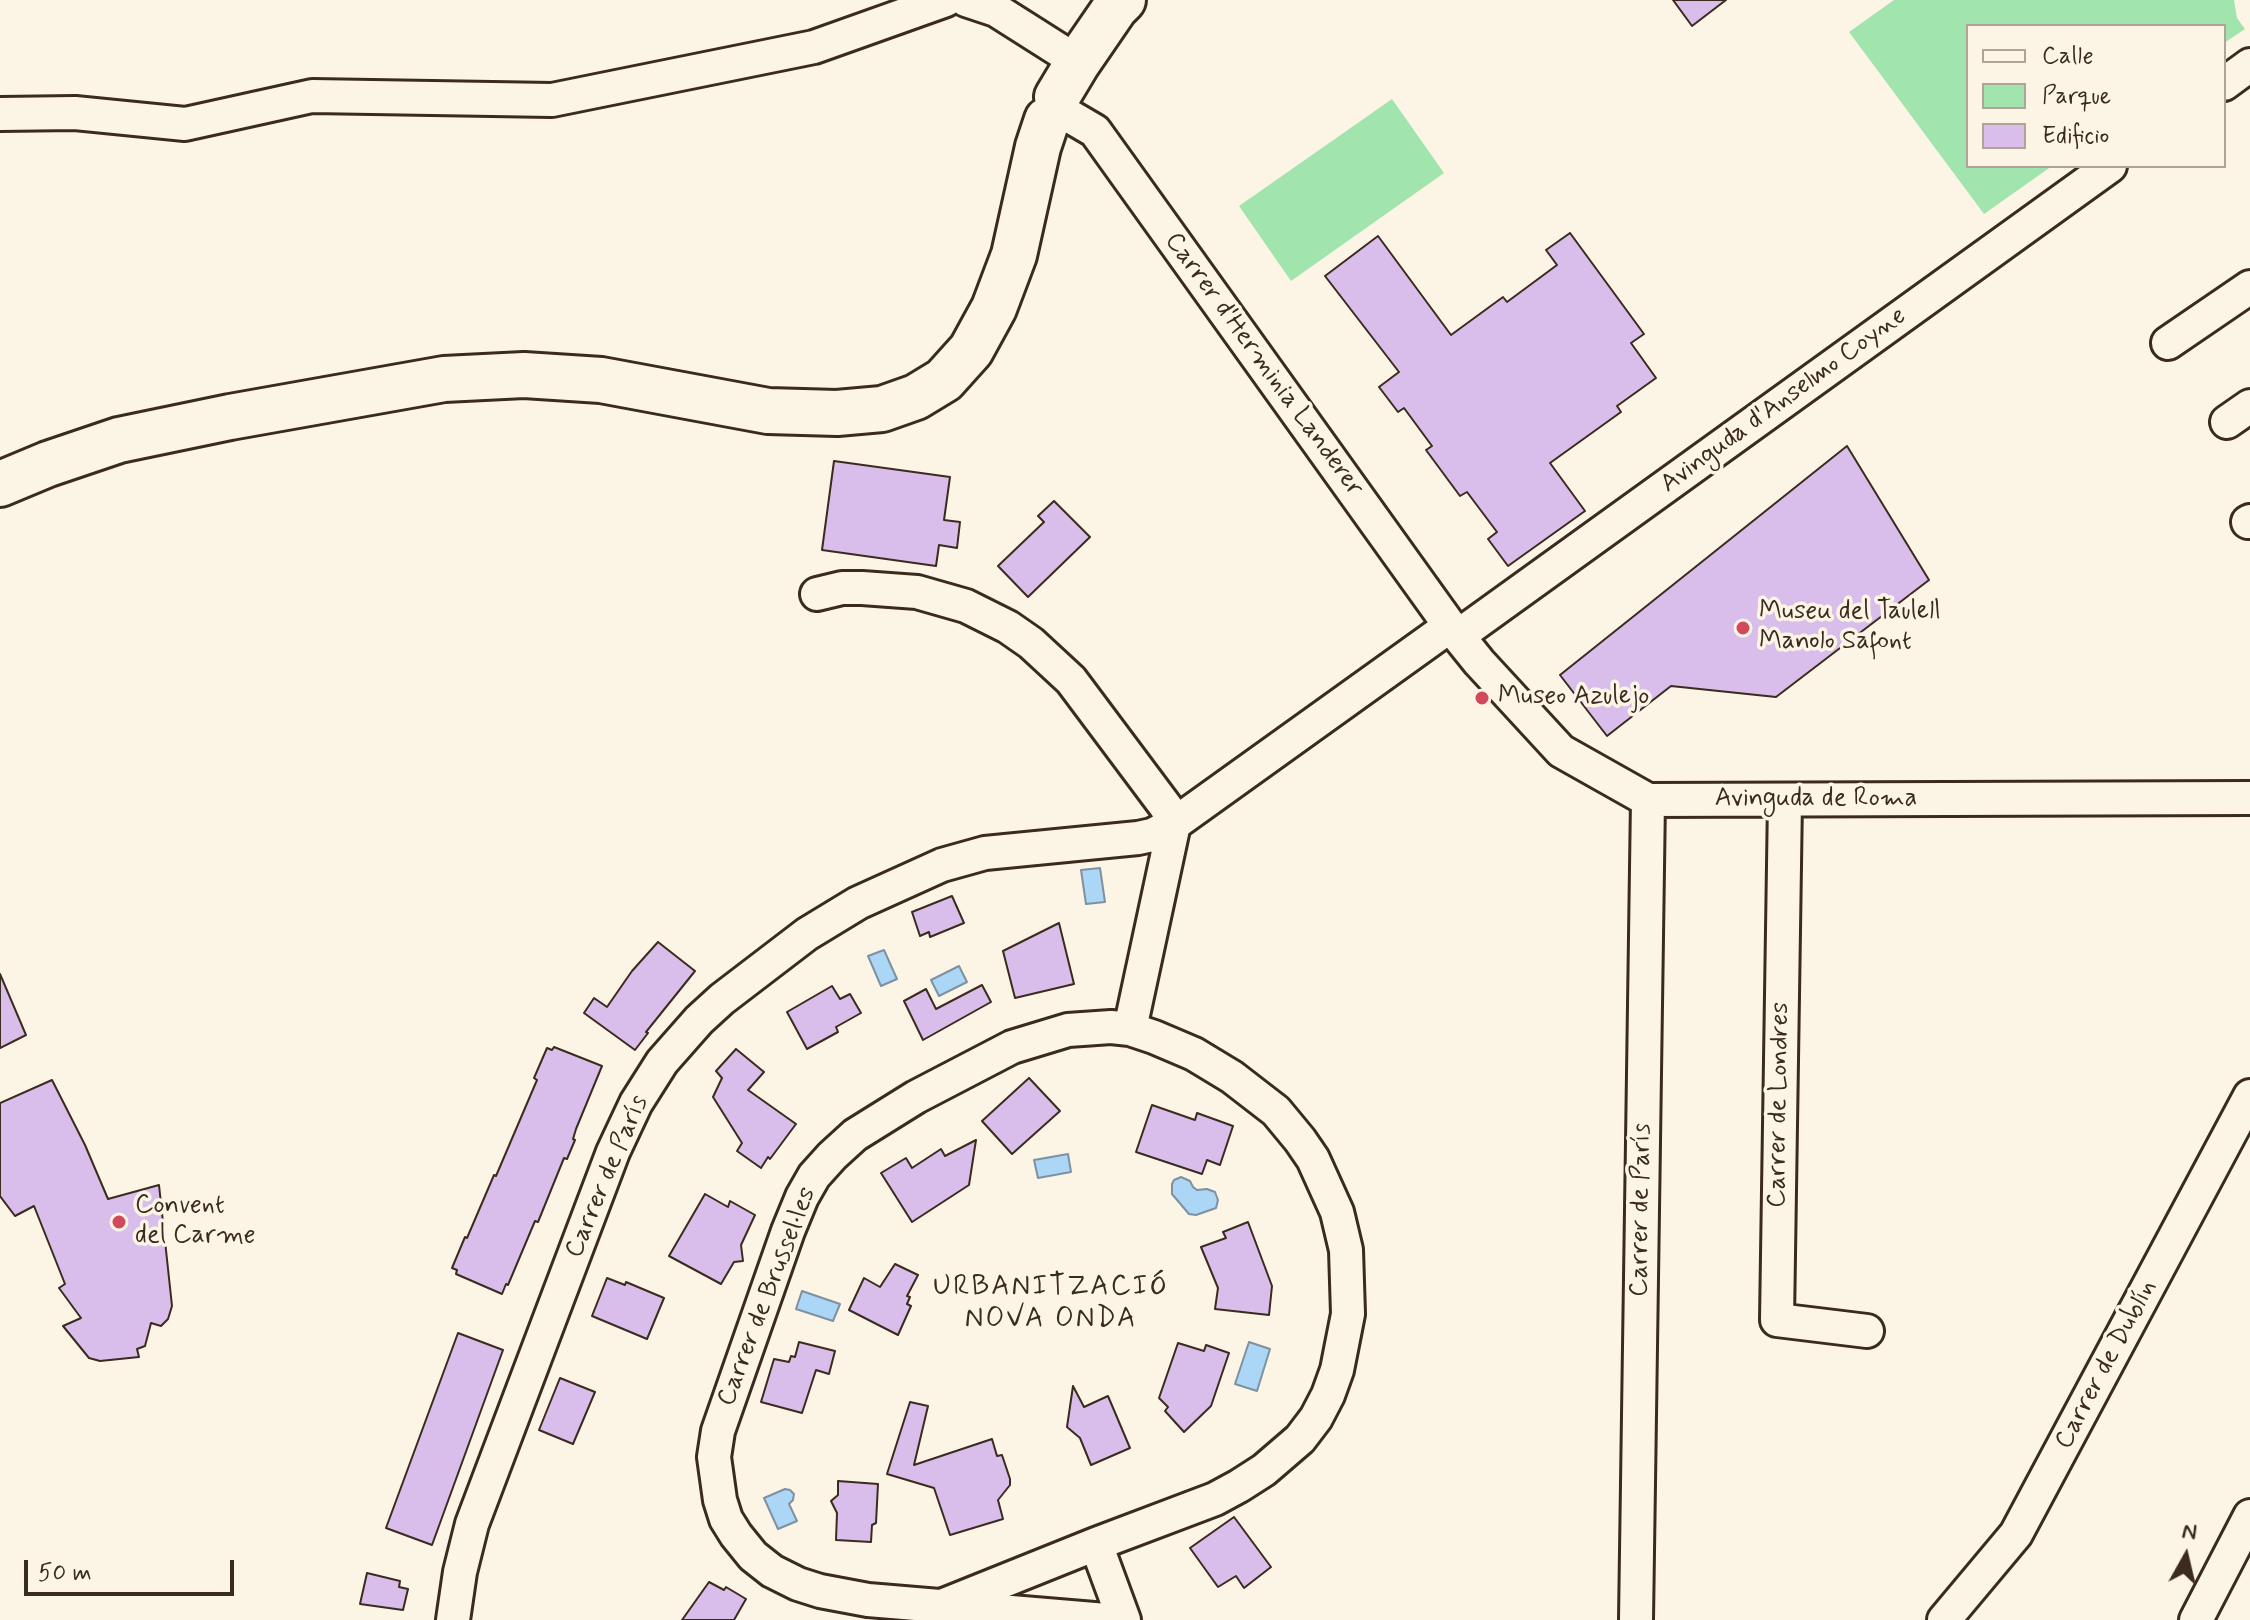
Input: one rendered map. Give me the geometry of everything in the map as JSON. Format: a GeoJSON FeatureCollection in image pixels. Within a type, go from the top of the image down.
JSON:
{"type":"FeatureCollection","features":[{"type":"Feature","properties":{"kind":"main road"},"geometry":{"type":"LineString","coordinates":[[0,484],[119,440],[444,379],[524,375],[601,380],[768,411],[837,413],[882,409],[916,397],[944,380],[971,350],[994,308],[1014,255],[1038,147],[1062,98],[1115,8],[1123,0]]}},
{"type":"Feature","properties":{"kind":"street"},"geometry":{"type":"LineString","coordinates":[[0,114],[75,113],[185,124],[312,96],[552,100],[814,47],[946,0]]}},
{"type":"Feature","properties":{"kind":"street","name":"Carrer d'Herminia Landerer"},"geometry":{"type":"LineString","coordinates":[[966,0],[996,10],[1062,98],[1095,131],[1454,631]]}},
{"type":"Feature","properties":{"kind":"street"},"geometry":{"type":"LineString","coordinates":[[2226,83],[2250,65]]}},
{"type":"Feature","properties":{"kind":"street","name":"Avinguda d'Anselmo Coyne"},"geometry":{"type":"LineString","coordinates":[[1174,824],[1454,631],[2107,168]]}},
{"type":"Feature","properties":{"kind":"street"},"geometry":{"type":"LineString","coordinates":[[2168,343],[2250,287]]}},
{"type":"Feature","properties":{"kind":"street"},"geometry":{"type":"LineString","coordinates":[[817,594],[842,588],[917,592],[966,606],[1008,627],[1031,643],[1071,680],[1166,807],[1174,824],[1130,1029]]}},
{"type":"Feature","properties":{"kind":"street","name":"Avinguda de Roma"},"geometry":{"type":"LineString","coordinates":[[1454,631],[1561,751],[1648,800],[2250,798]]}},
{"type":"Feature","properties":{"kind":"street","name":"Carrer de París"},"geometry":{"type":"LineString","coordinates":[[1636,1620],[1648,800]]}},
{"type":"Feature","properties":{"kind":"street","name":"Carrer de Londres"},"geometry":{"type":"LineString","coordinates":[[1785,800],[1777,1320],[1867,1331]]}},
{"type":"Feature","properties":{"kind":"street","name":"Carrer de París"},"geometry":{"type":"LineString","coordinates":[[453,1620],[460,1572],[472,1524],[613,1152],[636,1103],[662,1062],[682,1038],[722,999],[807,934],[858,903],[942,865],[985,853],[1138,838],[1174,824]]}},
{"type":"Feature","properties":{"kind":"street","name":"Carrer de Brussel·les"},"geometry":{"type":"LineString","coordinates":[[944,1605],[1215,1499],[1264,1470],[1300,1439],[1316,1418],[1328,1395],[1340,1358],[1348,1314],[1343,1231],[1331,1195],[1300,1140],[1276,1111],[1232,1077],[1178,1046],[1130,1029],[1111,1027],[1068,1030],[1012,1047],[916,1097],[855,1135],[832,1156],[814,1176],[793,1220],[718,1431],[714,1457],[716,1481],[726,1519],[753,1556],[772,1571],[798,1584],[843,1596],[1106,1620]]}},
{"type":"Feature","properties":{"kind":"street","name":"Carrer de Dublín"},"geometry":{"type":"LineString","coordinates":[[1944,1620],[2016,1534],[2250,1096]]}},
{"type":"Feature","properties":{"kind":"street"},"geometry":{"type":"LineString","coordinates":[[2196,1620],[2250,1516]]}},
{"type":"Feature","properties":{"kind":"street"},"geometry":{"type":"LineString","coordinates":[[1096,1544],[1124,1620]]}},
{"type":"Feature","properties":{"kind":"green space"},"geometry":{"type":"Polygon","coordinates":[[[1894,0],[2234,0],[2237,18],[2245,29],[2226,42],[2226,24],[1966,24],[1966,168],[2049,168],[1984,214],[1849,32],[1894,0]]]}},
{"type":"Feature","properties":{"kind":"green space"},"geometry":{"type":"Polygon","coordinates":[[[1392,99],[1444,173],[1291,281],[1239,206],[1392,99]]]}},
{"type":"Feature","properties":{"kind":"water"},"geometry":{"type":"Polygon","coordinates":[[[1100,868],[1105,902],[1086,904],[1081,870],[1100,868]]]}},
{"type":"Feature","properties":{"kind":"water"},"geometry":{"type":"Polygon","coordinates":[[[884,950],[897,979],[881,986],[868,956],[884,950]]]}},
{"type":"Feature","properties":{"kind":"water"},"geometry":{"type":"Polygon","coordinates":[[[959,966],[967,982],[939,996],[931,980],[959,966]]]}},
{"type":"Feature","properties":{"kind":"water"},"geometry":{"type":"Polygon","coordinates":[[[1068,1154],[1071,1172],[1038,1178],[1034,1160],[1068,1154]]]}},
{"type":"Feature","properties":{"kind":"water"},"geometry":{"type":"Polygon","coordinates":[[[1181,1177],[1190,1181],[1197,1190],[1215,1192],[1218,1200],[1216,1208],[1196,1215],[1189,1214],[1172,1194],[1174,1180],[1181,1177]]]}},
{"type":"Feature","properties":{"kind":"water"},"geometry":{"type":"Polygon","coordinates":[[[802,1291],[840,1304],[833,1321],[796,1309],[802,1291]]]}},
{"type":"Feature","properties":{"kind":"water"},"geometry":{"type":"Polygon","coordinates":[[[1249,1342],[1270,1349],[1257,1391],[1235,1384],[1249,1342]]]}},
{"type":"Feature","properties":{"kind":"water"},"geometry":{"type":"Polygon","coordinates":[[[785,1489],[794,1494],[789,1504],[797,1521],[778,1529],[764,1498],[785,1489]]]}},
{"type":"Feature","properties":{"kind":"building"},"geometry":{"type":"Polygon","coordinates":[[[1673,0],[1726,0],[1692,26],[1673,0]]]}},
{"type":"Feature","properties":{"kind":"building"},"geometry":{"type":"Polygon","coordinates":[[[1570,233],[1644,334],[1631,343],[1656,378],[1617,406],[1621,412],[1550,463],[1585,511],[1508,566],[1488,539],[1497,532],[1467,492],[1460,496],[1426,450],[1432,446],[1404,408],[1398,412],[1379,387],[1399,372],[1325,276],[1378,236],[1451,335],[1503,297],[1507,302],[1557,265],[1546,250],[1570,233]]]}},
{"type":"Feature","properties":{"kind":"building","name":"Museu del Taulell Manolo Safont"},"geometry":{"type":"Polygon","coordinates":[[[1847,446],[1929,580],[1776,697],[1671,686],[1607,736],[1560,675],[1847,446]]]}},
{"type":"Feature","properties":{"kind":"building"},"geometry":{"type":"Polygon","coordinates":[[[834,461],[950,477],[944,520],[960,522],[957,548],[939,545],[936,566],[822,550],[834,461]]]}},
{"type":"Feature","properties":{"kind":"building"},"geometry":{"type":"Polygon","coordinates":[[[1054,501],[1090,537],[1028,597],[998,566],[1044,522],[1038,516],[1054,501]]]}},
{"type":"Feature","properties":{"kind":"building"},"geometry":{"type":"Polygon","coordinates":[[[952,896],[964,923],[930,937],[929,932],[920,936],[912,912],[952,896]]]}},
{"type":"Feature","properties":{"kind":"building"},"geometry":{"type":"Polygon","coordinates":[[[1059,923],[1074,984],[1015,998],[1003,951],[1059,923]]]}},
{"type":"Feature","properties":{"kind":"building"},"geometry":{"type":"Polygon","coordinates":[[[658,942],[695,971],[635,1050],[584,1013],[594,998],[607,1007],[632,971],[658,942]]]}},
{"type":"Feature","properties":{"kind":"building"},"geometry":{"type":"Polygon","coordinates":[[[0,974],[26,1035],[0,1048],[0,974]]]}},
{"type":"Feature","properties":{"kind":"building"},"geometry":{"type":"Polygon","coordinates":[[[982,985],[991,1002],[923,1040],[904,1001],[926,989],[936,1009],[982,985]]]}},
{"type":"Feature","properties":{"kind":"building"},"geometry":{"type":"Polygon","coordinates":[[[832,986],[840,999],[850,994],[861,1013],[836,1027],[838,1032],[807,1049],[787,1012],[832,986]]]}},
{"type":"Feature","properties":{"kind":"building"},"geometry":{"type":"Polygon","coordinates":[[[554,1047],[602,1066],[567,1159],[564,1158],[538,1222],[535,1221],[502,1294],[456,1274],[457,1270],[452,1268],[496,1176],[537,1080],[534,1078],[547,1048],[552,1050],[554,1047]]]}},
{"type":"Feature","properties":{"kind":"building"},"geometry":{"type":"Polygon","coordinates":[[[736,1049],[764,1072],[748,1090],[796,1124],[761,1168],[737,1151],[742,1143],[713,1097],[722,1078],[716,1071],[736,1049]]]}},
{"type":"Feature","properties":{"kind":"building"},"geometry":{"type":"Polygon","coordinates":[[[1029,1078],[1060,1111],[1012,1154],[982,1121],[1029,1078]]]}},
{"type":"Feature","properties":{"kind":"building","name":"Convent del Carme"},"geometry":{"type":"Polygon","coordinates":[[[52,1080],[108,1199],[159,1185],[172,1306],[168,1319],[161,1326],[151,1323],[145,1346],[137,1349],[139,1357],[100,1361],[89,1358],[63,1326],[81,1318],[59,1288],[65,1284],[34,1206],[15,1216],[0,1196],[0,1103],[52,1080]]]}},
{"type":"Feature","properties":{"kind":"building"},"geometry":{"type":"Polygon","coordinates":[[[1152,1105],[1195,1120],[1197,1113],[1233,1126],[1220,1165],[1207,1160],[1202,1174],[1136,1152],[1152,1105]]]}},
{"type":"Feature","properties":{"kind":"building"},"geometry":{"type":"Polygon","coordinates":[[[976,1140],[969,1185],[912,1222],[881,1173],[906,1158],[912,1168],[941,1149],[945,1156],[976,1140]]]}},
{"type":"Feature","properties":{"kind":"building"},"geometry":{"type":"Polygon","coordinates":[[[705,1194],[728,1207],[730,1201],[755,1215],[741,1245],[743,1261],[734,1262],[721,1284],[669,1256],[705,1194]]]}},
{"type":"Feature","properties":{"kind":"building"},"geometry":{"type":"Polygon","coordinates":[[[1248,1222],[1272,1286],[1269,1315],[1215,1309],[1218,1288],[1201,1247],[1226,1238],[1223,1232],[1248,1222]]]}},
{"type":"Feature","properties":{"kind":"building"},"geometry":{"type":"Polygon","coordinates":[[[895,1264],[918,1275],[907,1296],[910,1297],[907,1304],[911,1306],[898,1335],[849,1310],[864,1278],[880,1287],[895,1264]]]}},
{"type":"Feature","properties":{"kind":"building"},"geometry":{"type":"Polygon","coordinates":[[[607,1278],[625,1285],[626,1282],[664,1298],[647,1339],[592,1316],[607,1278]]]}},
{"type":"Feature","properties":{"kind":"building"},"geometry":{"type":"Polygon","coordinates":[[[458,1333],[503,1350],[432,1545],[386,1528],[458,1333]]]}},
{"type":"Feature","properties":{"kind":"building"},"geometry":{"type":"Polygon","coordinates":[[[799,1342],[835,1351],[829,1374],[816,1370],[802,1413],[761,1402],[774,1359],[789,1362],[791,1356],[795,1357],[799,1342]]]}},
{"type":"Feature","properties":{"kind":"building"},"geometry":{"type":"Polygon","coordinates":[[[1178,1343],[1204,1351],[1206,1345],[1229,1353],[1211,1406],[1184,1432],[1165,1411],[1168,1407],[1159,1398],[1178,1343]]]}},
{"type":"Feature","properties":{"kind":"building"},"geometry":{"type":"Polygon","coordinates":[[[560,1378],[595,1392],[573,1444],[539,1430],[560,1378]]]}},
{"type":"Feature","properties":{"kind":"building"},"geometry":{"type":"Polygon","coordinates":[[[1073,1386],[1084,1407],[1108,1396],[1130,1448],[1091,1465],[1080,1438],[1067,1427],[1073,1386]]]}},
{"type":"Feature","properties":{"kind":"building"},"geometry":{"type":"Polygon","coordinates":[[[910,1402],[928,1406],[914,1465],[992,1439],[997,1456],[1002,1455],[1010,1479],[1010,1485],[998,1500],[1003,1519],[950,1535],[934,1488],[887,1474],[910,1402]]]}},
{"type":"Feature","properties":{"kind":"building"},"geometry":{"type":"Polygon","coordinates":[[[838,1481],[878,1484],[876,1523],[872,1525],[871,1542],[836,1540],[837,1513],[831,1501],[838,1495],[838,1481]]]}},
{"type":"Feature","properties":{"kind":"building"},"geometry":{"type":"Polygon","coordinates":[[[1234,1517],[1271,1567],[1244,1588],[1236,1576],[1218,1587],[1190,1548],[1234,1517]]]}},
{"type":"Feature","properties":{"kind":"building"},"geometry":{"type":"Polygon","coordinates":[[[367,1573],[400,1581],[399,1587],[408,1589],[403,1610],[360,1604],[367,1573]]]}},
{"type":"Feature","properties":{"kind":"building"},"geometry":{"type":"Polygon","coordinates":[[[709,1582],[724,1590],[726,1587],[746,1599],[734,1620],[682,1620],[709,1582]]]}},
{"type":"Feature","properties":{"kind":"place","name":"Museu del Taulell Manolo Safont"},"geometry":{"type":"Point","coordinates":[1743,628]}},
{"type":"Feature","properties":{"kind":"place","name":"Museo Azulejo"},"geometry":{"type":"Point","coordinates":[1482,698]}},
{"type":"Feature","properties":{"kind":"place","name":"Convent del Carme"},"geometry":{"type":"Point","coordinates":[119,1222]}},
{"type":"Feature","properties":{"kind":"district","name":"URBANITZACIÓ NOVA ONDA"},"geometry":{"type":"Point","coordinates":[1051,1304]}}]}
